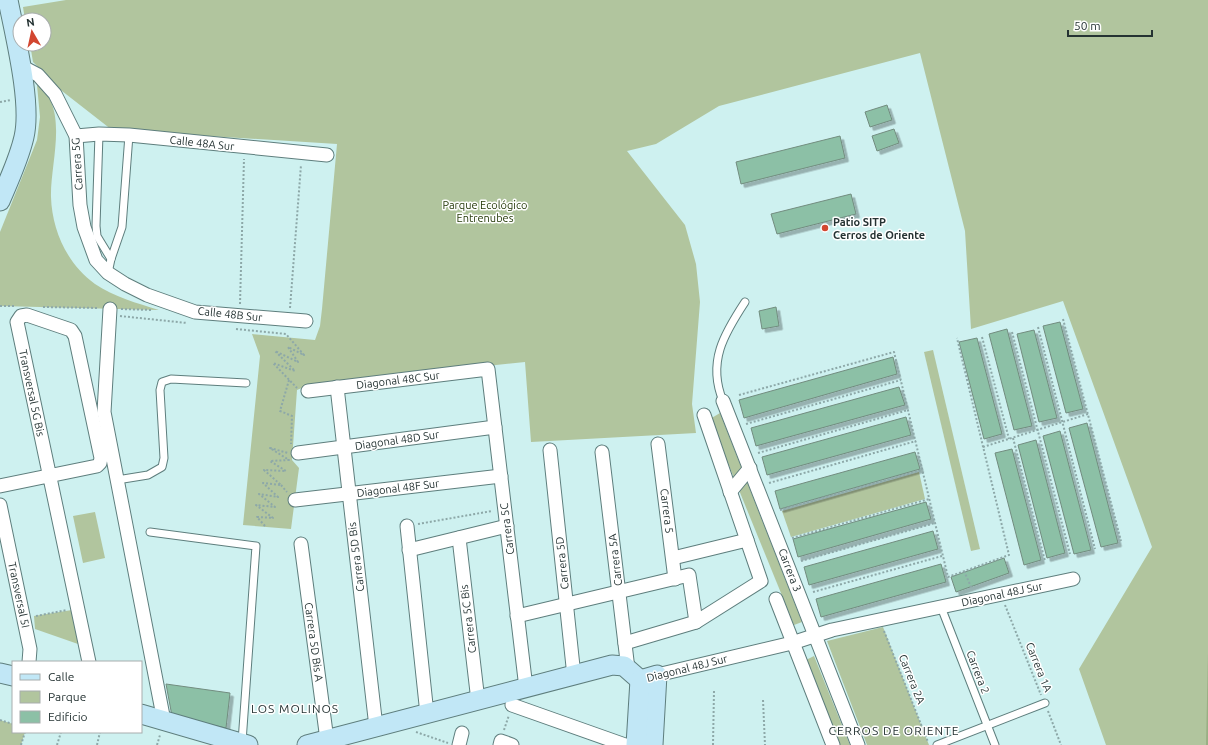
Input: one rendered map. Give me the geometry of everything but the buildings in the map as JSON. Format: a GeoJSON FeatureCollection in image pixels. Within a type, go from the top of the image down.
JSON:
{"type":"FeatureCollection","features":[{"type":"Feature","properties":{"kind":"street"},"geometry":{"type":"LineString","coordinates":[[0,200],[20,153],[25,136],[26,113],[8,0]]}},
{"type":"Feature","properties":{"kind":"street","name":"Carrera 5G"},"geometry":{"type":"LineString","coordinates":[[19,65],[38,75],[55,94],[76,136],[88,204],[84,227],[96,260]]}},
{"type":"Feature","properties":{"kind":"street","name":"Calle 48A Sur"},"geometry":{"type":"LineString","coordinates":[[76,136],[99,134],[129,135],[302,154],[327,155]]}},
{"type":"Feature","properties":{"kind":"street","name":"Calle 48B Sur"},"geometry":{"type":"LineString","coordinates":[[96,260],[108,273],[124,284],[146,295],[195,312],[240,315],[289,321],[306,321]]}},
{"type":"Feature","properties":{"kind":"street"},"geometry":{"type":"LineString","coordinates":[[109,312],[104,412],[164,721]]}},
{"type":"Feature","properties":{"kind":"street","name":"Transversal 5G Bis"},"geometry":{"type":"LineString","coordinates":[[49,476],[97,466],[100,463],[101,458],[75,336],[71,330],[28,314],[20,316],[17,322],[49,476],[77,609],[89,661]]}},
{"type":"Feature","properties":{"kind":"street","name":"Diagonal 48C Sur"},"geometry":{"type":"LineString","coordinates":[[308,391],[488,369]]}},
{"type":"Feature","properties":{"kind":"street","name":"Carrera 5C"},"geometry":{"type":"LineString","coordinates":[[488,369],[526,688]]}},
{"type":"Feature","properties":{"kind":"street","name":"Carrera 5D Bis"},"geometry":{"type":"LineString","coordinates":[[337,387],[376,727]]}},
{"type":"Feature","properties":{"kind":"street","name":"Carrera 3"},"geometry":{"type":"LineString","coordinates":[[722,398],[858,745]]}},
{"type":"Feature","properties":{"kind":"street"},"geometry":{"type":"LineString","coordinates":[[625,643],[696,622],[761,580],[704,415]]}},
{"type":"Feature","properties":{"kind":"street","name":"Diagonal 48D Sur"},"geometry":{"type":"LineString","coordinates":[[293,451],[344,448],[495,427]]}},
{"type":"Feature","properties":{"kind":"street","name":"Carrera 5"},"geometry":{"type":"LineString","coordinates":[[658,444],[675,579]]}},
{"type":"Feature","properties":{"kind":"street","name":"Carrera 5D"},"geometry":{"type":"LineString","coordinates":[[550,450],[574,676]]}},
{"type":"Feature","properties":{"kind":"street","name":"Carrera 5A"},"geometry":{"type":"LineString","coordinates":[[602,452],[625,643],[642,675],[653,745]]}},
{"type":"Feature","properties":{"kind":"street"},"geometry":{"type":"LineString","coordinates":[[730,492],[750,468]]}},
{"type":"Feature","properties":{"kind":"street"},"geometry":{"type":"LineString","coordinates":[[0,486],[49,476]]}},
{"type":"Feature","properties":{"kind":"street","name":"Diagonal 48F Sur"},"geometry":{"type":"LineString","coordinates":[[295,500],[501,476]]}},
{"type":"Feature","properties":{"kind":"street","name":"Transversal 5I"},"geometry":{"type":"LineString","coordinates":[[0,505],[30,649],[29,661]]}},
{"type":"Feature","properties":{"kind":"street"},"geometry":{"type":"LineString","coordinates":[[407,526],[427,714]]}},
{"type":"Feature","properties":{"kind":"street"},"geometry":{"type":"LineString","coordinates":[[409,550],[507,526]]}},
{"type":"Feature","properties":{"kind":"street","name":"Carrera 5C Bis"},"geometry":{"type":"LineString","coordinates":[[459,538],[478,701]]}},
{"type":"Feature","properties":{"kind":"street"},"geometry":{"type":"LineString","coordinates":[[673,558],[747,540]]}},
{"type":"Feature","properties":{"kind":"street","name":"Carrera 5D Bis A"},"geometry":{"type":"LineString","coordinates":[[301,544],[328,740]]}},
{"type":"Feature","properties":{"kind":"street"},"geometry":{"type":"LineString","coordinates":[[517,616],[689,575],[696,622]]}},
{"type":"Feature","properties":{"kind":"street","name":"Diagonal 48J Sur"},"geometry":{"type":"LineString","coordinates":[[307,745],[612,665],[619,665],[642,675],[792,643],[815,634],[1073,579]]}},
{"type":"Feature","properties":{"kind":"street"},"geometry":{"type":"LineString","coordinates":[[776,599],[833,745]]}},
{"type":"Feature","properties":{"kind":"street"},"geometry":{"type":"LineString","coordinates":[[0,673],[12,676]]}},
{"type":"Feature","properties":{"kind":"street","name":"Carrera 5A"},"geometry":{"type":"LineString","coordinates":[[636,745],[642,675]]}},
{"type":"Feature","properties":{"kind":"street"},"geometry":{"type":"LineString","coordinates":[[512,705],[625,745]]}},
{"type":"Feature","properties":{"kind":"street"},"geometry":{"type":"LineString","coordinates":[[142,714],[245,744]]}},
{"type":"Feature","properties":{"kind":"lane"},"geometry":{"type":"LineString","coordinates":[[99,134],[88,204],[97,236],[111,259]]}},
{"type":"Feature","properties":{"kind":"lane"},"geometry":{"type":"LineString","coordinates":[[108,273],[111,259],[122,227],[129,135]]}},
{"type":"Feature","properties":{"kind":"lane"},"geometry":{"type":"LineString","coordinates":[[722,398],[718,377],[718,353],[727,330],[745,302]]}},
{"type":"Feature","properties":{"kind":"lane"},"geometry":{"type":"LineString","coordinates":[[117,480],[148,475],[162,467],[164,458],[160,390],[162,382],[171,379],[246,384]]}},
{"type":"Feature","properties":{"kind":"lane"},"geometry":{"type":"LineString","coordinates":[[150,532],[256,546],[245,744]]}},
{"type":"Feature","properties":{"kind":"lane","name":"Carrera 2"},"geometry":{"type":"LineString","coordinates":[[941,607],[995,745]]}},
{"type":"Feature","properties":{"kind":"lane"},"geometry":{"type":"LineString","coordinates":[[937,745],[1045,703]]}},
{"type":"Feature","properties":{"kind":"path"},"geometry":{"type":"LineString","coordinates":[[0,102],[7,100]]}},
{"type":"Feature","properties":{"kind":"path"},"geometry":{"type":"LineString","coordinates":[[240,315],[245,148]]}},
{"type":"Feature","properties":{"kind":"path"},"geometry":{"type":"LineString","coordinates":[[289,321],[302,154]]}},
{"type":"Feature","properties":{"kind":"path"},"geometry":{"type":"LineString","coordinates":[[109,312],[194,324]]}},
{"type":"Feature","properties":{"kind":"path"},"geometry":{"type":"LineString","coordinates":[[1063,319],[1121,541]]}},
{"type":"Feature","properties":{"kind":"path"},"geometry":{"type":"LineString","coordinates":[[1038,327],[1096,549]]}},
{"type":"Feature","properties":{"kind":"path"},"geometry":{"type":"LineString","coordinates":[[232,328],[286,334],[304,355],[288,347],[298,362],[275,351],[295,371],[273,363],[302,392],[308,391]]}},
{"type":"Feature","properties":{"kind":"path"},"geometry":{"type":"LineString","coordinates":[[1012,332],[1070,554]]}},
{"type":"Feature","properties":{"kind":"path"},"geometry":{"type":"LineString","coordinates":[[982,337],[1009,439]]}},
{"type":"Feature","properties":{"kind":"path"},"geometry":{"type":"LineString","coordinates":[[739,395],[894,352],[948,577],[1009,555],[957,338]]}},
{"type":"Feature","properties":{"kind":"path"},"geometry":{"type":"LineString","coordinates":[[265,526],[257,517],[273,518],[256,505],[275,507],[259,494],[278,497],[263,483],[281,485],[264,470],[286,471],[270,461],[289,460],[270,448],[293,451],[292,416],[280,411],[289,380]]}},
{"type":"Feature","properties":{"kind":"path"},"geometry":{"type":"LineString","coordinates":[[746,424],[901,380]]}},
{"type":"Feature","properties":{"kind":"path"},"geometry":{"type":"LineString","coordinates":[[758,453],[908,410]]}},
{"type":"Feature","properties":{"kind":"path"},"geometry":{"type":"LineString","coordinates":[[983,447],[1088,414]]}},
{"type":"Feature","properties":{"kind":"path"},"geometry":{"type":"LineString","coordinates":[[1012,438],[1045,561]]}},
{"type":"Feature","properties":{"kind":"path"},"geometry":{"type":"LineString","coordinates":[[769,482],[916,442]]}},
{"type":"Feature","properties":{"kind":"path"},"geometry":{"type":"LineString","coordinates":[[780,510],[922,470]]}},
{"type":"Feature","properties":{"kind":"path"},"geometry":{"type":"LineString","coordinates":[[792,538],[929,499]]}},
{"type":"Feature","properties":{"kind":"path"},"geometry":{"type":"LineString","coordinates":[[407,526],[505,509]]}},
{"type":"Feature","properties":{"kind":"path"},"geometry":{"type":"LineString","coordinates":[[800,561],[935,523]]}},
{"type":"Feature","properties":{"kind":"path"},"geometry":{"type":"LineString","coordinates":[[813,592],[943,556]]}},
{"type":"Feature","properties":{"kind":"path"},"geometry":{"type":"LineString","coordinates":[[964,571],[974,594]]}},
{"type":"Feature","properties":{"kind":"path","name":"Carrera 1A"},"geometry":{"type":"LineString","coordinates":[[1001,594],[1061,745]]}},
{"type":"Feature","properties":{"kind":"path"},"geometry":{"type":"LineString","coordinates":[[23,617],[77,609]]}},
{"type":"Feature","properties":{"kind":"path","name":"Carrera 2A"},"geometry":{"type":"LineString","coordinates":[[879,620],[929,745]]}},
{"type":"Feature","properties":{"kind":"path"},"geometry":{"type":"LineString","coordinates":[[713,745],[714,692]]}},
{"type":"Feature","properties":{"kind":"path"},"geometry":{"type":"LineString","coordinates":[[763,700],[765,745]]}},
{"type":"Feature","properties":{"kind":"path"},"geometry":{"type":"LineString","coordinates":[[504,744],[512,705]]}},
{"type":"Feature","properties":{"kind":"path"},"geometry":{"type":"LineString","coordinates":[[0,720],[12,724]]}},
{"type":"Feature","properties":{"kind":"path"},"geometry":{"type":"LineString","coordinates":[[411,730],[453,745]]}},
{"type":"Feature","properties":{"kind":"path"},"geometry":{"type":"LineString","coordinates":[[21,745],[25,733]]}},
{"type":"Feature","properties":{"kind":"path"},"geometry":{"type":"LineString","coordinates":[[57,745],[61,733]]}},
{"type":"Feature","properties":{"kind":"path"},"geometry":{"type":"LineString","coordinates":[[97,745],[100,733]]}},
{"type":"Feature","properties":{"kind":"green space","name":"Parque Ecológico Entrenubes"},"geometry":{"type":"Polygon","coordinates":[[[66,0],[1208,0],[1208,745],[1106,745],[1079,669],[1152,547],[1063,301],[971,329],[965,231],[920,53],[719,106],[656,144],[627,151],[685,225],[696,264],[700,302],[692,404],[696,433],[531,442],[525,362],[309,385],[297,390],[292,460],[299,468],[291,529],[243,525],[260,356],[252,334],[315,340],[320,326],[322,309],[337,144],[112,130],[62,91],[33,62],[31,52],[52,52],[52,12],[24,12],[23,7],[66,0]]]}},
{"type":"Feature","properties":{"kind":"green space"},"geometry":{"type":"Polygon","coordinates":[[[37,85],[47,95],[53,107],[56,121],[51,197],[54,222],[63,245],[76,267],[102,289],[159,310],[0,306],[0,232],[37,140],[40,117],[37,85]]]}},
{"type":"Feature","properties":{"kind":"green space"},"geometry":{"type":"Polygon","coordinates":[[[933,350],[980,549],[971,551],[924,352],[933,350]]]}},
{"type":"Feature","properties":{"kind":"green space"},"geometry":{"type":"Polygon","coordinates":[[[720,413],[802,622],[794,625],[710,419],[720,413]]]}},
{"type":"Feature","properties":{"kind":"green space"},"geometry":{"type":"Polygon","coordinates":[[[919,472],[925,499],[791,537],[782,511],[919,472]]]}},
{"type":"Feature","properties":{"kind":"green space"},"geometry":{"type":"Polygon","coordinates":[[[95,512],[105,558],[83,563],[73,516],[95,512]]]}},
{"type":"Feature","properties":{"kind":"green space"},"geometry":{"type":"Polygon","coordinates":[[[72,610],[78,644],[35,629],[34,616],[72,610]]]}},
{"type":"Feature","properties":{"kind":"green space"},"geometry":{"type":"Polygon","coordinates":[[[883,627],[929,745],[867,745],[827,641],[883,627]]]}},
{"type":"Feature","properties":{"kind":"green space"},"geometry":{"type":"Polygon","coordinates":[[[1208,653],[1208,745],[1206,745],[1208,653]]]}},
{"type":"Feature","properties":{"kind":"green space"},"geometry":{"type":"Polygon","coordinates":[[[814,656],[850,745],[839,745],[806,660],[814,656]]]}},
{"type":"Feature","properties":{"kind":"green space"},"geometry":{"type":"Polygon","coordinates":[[[0,720],[12,724],[12,733],[25,733],[21,745],[0,745],[0,720]]]}},
{"type":"Feature","properties":{"kind":"place","name":"Patio SITP Cerros de Oriente"},"geometry":{"type":"Point","coordinates":[825,228]}},
{"type":"Feature","properties":{"kind":"district","name":"LOS MOLINOS"},"geometry":{"type":"Point","coordinates":[295,708]}},
{"type":"Feature","properties":{"kind":"district","name":"CERROS DE ORIENTE"},"geometry":{"type":"Point","coordinates":[894,730]}}]}
